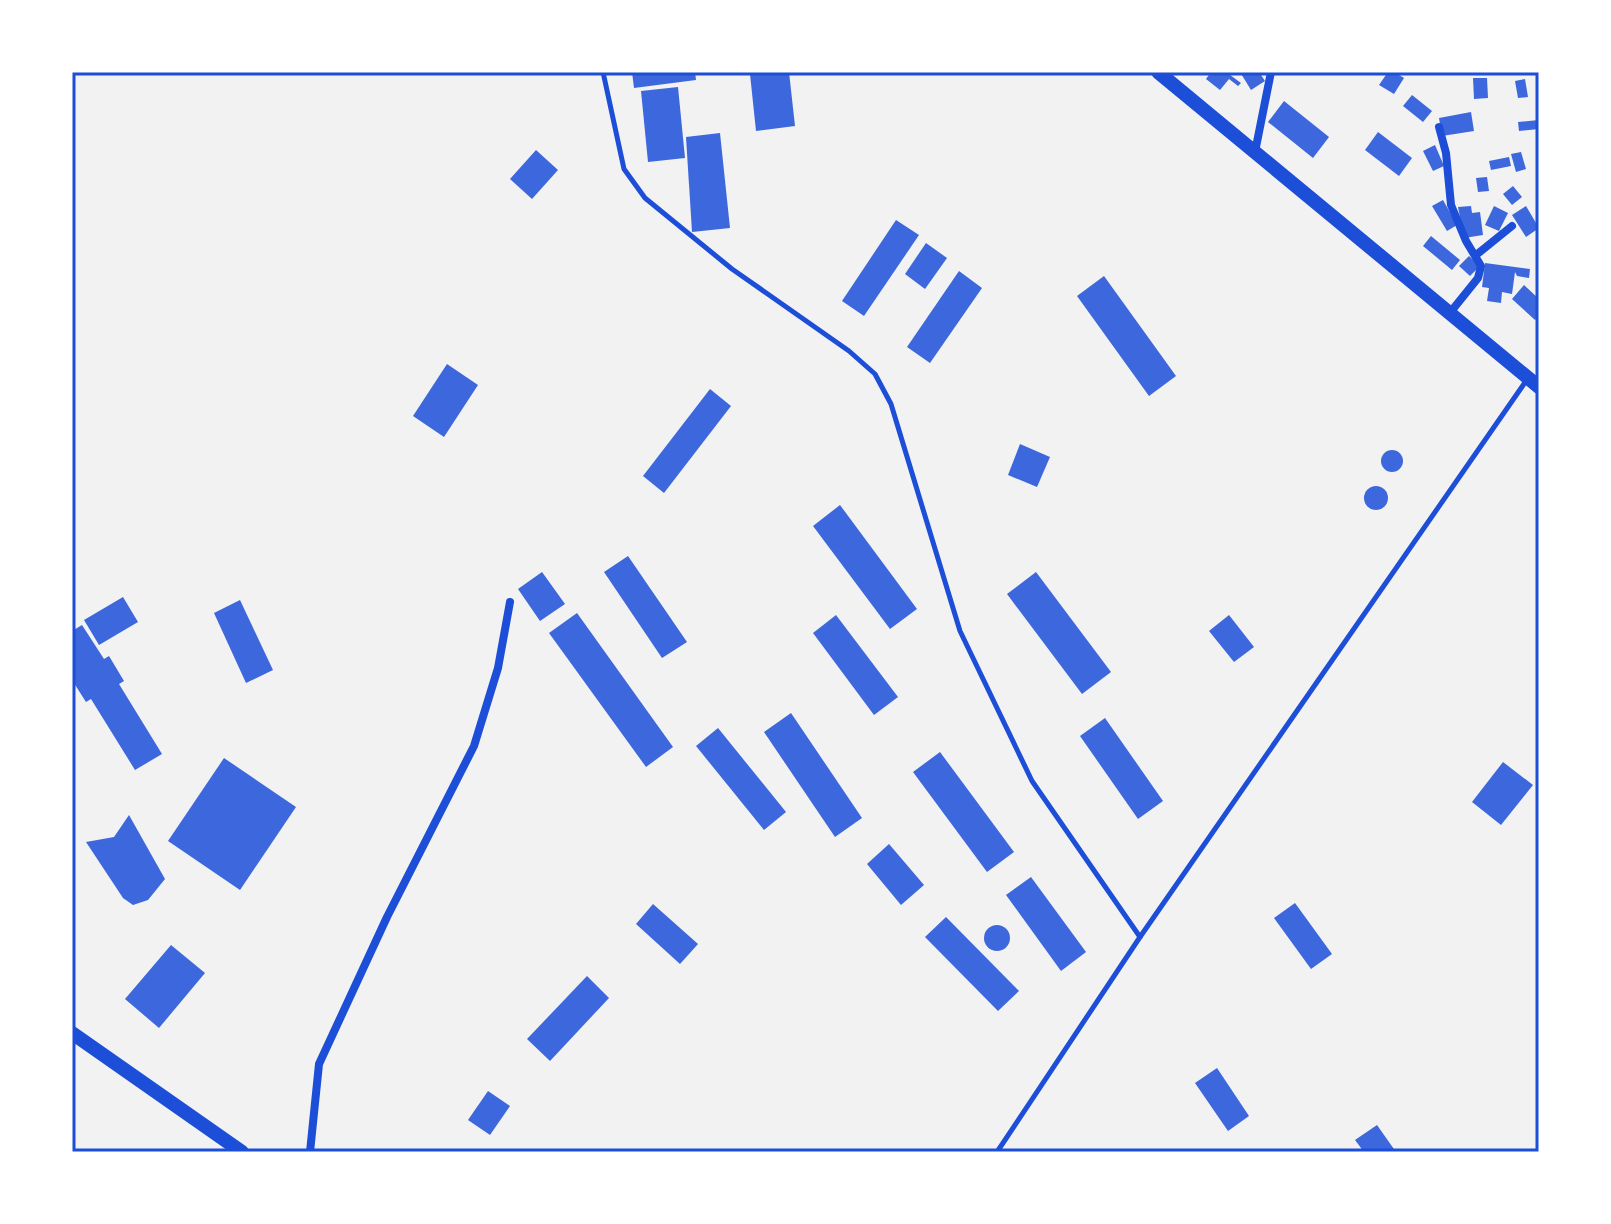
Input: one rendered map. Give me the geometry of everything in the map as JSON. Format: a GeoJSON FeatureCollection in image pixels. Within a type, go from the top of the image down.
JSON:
{"type":"FeatureCollection","features":[{"type":"Feature","properties":{"kind":"main road"},"geometry":{"type":"LineString","coordinates":[[1158,72],[1534,383]]}},
{"type":"Feature","properties":{"kind":"main road"},"geometry":{"type":"LineString","coordinates":[[72,1033],[242,1152]]}},
{"type":"Feature","properties":{"kind":"street"},"geometry":{"type":"LineString","coordinates":[[1255,152],[1271,72]]}},
{"type":"Feature","properties":{"kind":"street"},"geometry":{"type":"LineString","coordinates":[[1439,127],[1446,153],[1451,205],[1466,241],[1481,266],[1478,278],[1449,314]]}},
{"type":"Feature","properties":{"kind":"street"},"geometry":{"type":"LineString","coordinates":[[1476,255],[1512,226]]}},
{"type":"Feature","properties":{"kind":"street"},"geometry":{"type":"LineString","coordinates":[[310,1152],[319,1064],[387,917],[474,746],[498,668],[510,602]]}},
{"type":"Feature","properties":{"kind":"lane"},"geometry":{"type":"LineString","coordinates":[[603,72],[624,169],[645,198],[732,269],[849,351],[875,374],[891,404],[905,445],[960,631],[1032,781],[1140,937]]}},
{"type":"Feature","properties":{"kind":"lane"},"geometry":{"type":"LineString","coordinates":[[997,1152],[1140,937],[1534,383]]}},
{"type":"Feature","properties":{"kind":"building"},"geometry":{"type":"Polygon","coordinates":[[[632,72],[695,72],[696,80],[634,88],[632,72]]]}},
{"type":"Feature","properties":{"kind":"building"},"geometry":{"type":"Polygon","coordinates":[[[789,72],[795,126],[756,131],[750,74],[789,72]]]}},
{"type":"Feature","properties":{"kind":"building"},"geometry":{"type":"Polygon","coordinates":[[[1211,72],[1226,72],[1241,83],[1238,86],[1229,79],[1220,90],[1206,79],[1211,72]]]}},
{"type":"Feature","properties":{"kind":"building"},"geometry":{"type":"Polygon","coordinates":[[[1240,72],[1259,72],[1265,81],[1251,90],[1240,72]]]}},
{"type":"Feature","properties":{"kind":"building"},"geometry":{"type":"Polygon","coordinates":[[[1388,72],[1404,78],[1394,94],[1379,85],[1388,72]]]}},
{"type":"Feature","properties":{"kind":"building"},"geometry":{"type":"Polygon","coordinates":[[[1473,78],[1487,78],[1488,98],[1474,99],[1473,78]]]}},
{"type":"Feature","properties":{"kind":"building"},"geometry":{"type":"Polygon","coordinates":[[[1525,79],[1528,97],[1518,98],[1515,81],[1525,79]]]}},
{"type":"Feature","properties":{"kind":"building"},"geometry":{"type":"Polygon","coordinates":[[[678,87],[685,158],[648,162],[641,91],[678,87]]]}},
{"type":"Feature","properties":{"kind":"building"},"geometry":{"type":"Polygon","coordinates":[[[1412,95],[1432,111],[1423,122],[1403,106],[1412,95]]]}},
{"type":"Feature","properties":{"kind":"building"},"geometry":{"type":"Polygon","coordinates":[[[1284,101],[1329,137],[1313,158],[1268,122],[1284,101]]]}},
{"type":"Feature","properties":{"kind":"building"},"geometry":{"type":"Polygon","coordinates":[[[1471,112],[1474,131],[1442,136],[1439,118],[1471,112]]]}},
{"type":"Feature","properties":{"kind":"building"},"geometry":{"type":"Polygon","coordinates":[[[1539,120],[1539,129],[1519,131],[1518,122],[1539,120]]]}},
{"type":"Feature","properties":{"kind":"building"},"geometry":{"type":"Polygon","coordinates":[[[1378,132],[1412,158],[1399,176],[1365,150],[1378,132]]]}},
{"type":"Feature","properties":{"kind":"building"},"geometry":{"type":"Polygon","coordinates":[[[720,133],[730,228],[692,232],[686,137],[720,133]]]}},
{"type":"Feature","properties":{"kind":"building"},"geometry":{"type":"Polygon","coordinates":[[[1435,145],[1444,166],[1433,171],[1423,151],[1435,145]]]}},
{"type":"Feature","properties":{"kind":"building"},"geometry":{"type":"Polygon","coordinates":[[[536,150],[558,170],[532,199],[510,179],[536,150]]]}},
{"type":"Feature","properties":{"kind":"building"},"geometry":{"type":"Polygon","coordinates":[[[1521,152],[1526,169],[1516,172],[1511,154],[1521,152]]]}},
{"type":"Feature","properties":{"kind":"building"},"geometry":{"type":"Polygon","coordinates":[[[1509,157],[1511,166],[1491,170],[1489,161],[1509,157]]]}},
{"type":"Feature","properties":{"kind":"building"},"geometry":{"type":"Polygon","coordinates":[[[1487,177],[1489,191],[1478,192],[1476,178],[1487,177]]]}},
{"type":"Feature","properties":{"kind":"building"},"geometry":{"type":"Polygon","coordinates":[[[1513,186],[1522,197],[1512,205],[1503,194],[1513,186]]]}},
{"type":"Feature","properties":{"kind":"building"},"geometry":{"type":"Polygon","coordinates":[[[1443,200],[1457,225],[1447,231],[1432,206],[1443,200]]]}},
{"type":"Feature","properties":{"kind":"building"},"geometry":{"type":"Polygon","coordinates":[[[1471,206],[1472,213],[1480,212],[1483,235],[1464,238],[1458,207],[1471,206]]]}},
{"type":"Feature","properties":{"kind":"building"},"geometry":{"type":"Polygon","coordinates":[[[1494,206],[1508,213],[1499,231],[1485,225],[1494,206]]]}},
{"type":"Feature","properties":{"kind":"building"},"geometry":{"type":"Polygon","coordinates":[[[1526,206],[1539,228],[1526,237],[1512,215],[1526,206]]]}},
{"type":"Feature","properties":{"kind":"building"},"geometry":{"type":"Polygon","coordinates":[[[896,220],[919,235],[864,316],[842,301],[896,220]]]}},
{"type":"Feature","properties":{"kind":"building"},"geometry":{"type":"Polygon","coordinates":[[[1431,236],[1460,260],[1452,270],[1423,246],[1431,236]]]}},
{"type":"Feature","properties":{"kind":"building"},"geometry":{"type":"Polygon","coordinates":[[[926,243],[947,258],[925,289],[905,274],[926,243]]]}},
{"type":"Feature","properties":{"kind":"building"},"geometry":{"type":"Polygon","coordinates":[[[1469,256],[1480,266],[1470,276],[1459,266],[1469,256]]]}},
{"type":"Feature","properties":{"kind":"building"},"geometry":{"type":"Polygon","coordinates":[[[1485,263],[1530,269],[1529,278],[1517,276],[1515,272],[1512,294],[1502,292],[1501,303],[1487,301],[1489,288],[1482,287],[1485,263]]]}},
{"type":"Feature","properties":{"kind":"building"},"geometry":{"type":"Polygon","coordinates":[[[959,271],[982,288],[930,363],[907,347],[959,271]]]}},
{"type":"Feature","properties":{"kind":"building"},"geometry":{"type":"Polygon","coordinates":[[[1104,276],[1176,376],[1149,396],[1077,296],[1104,276]]]}},
{"type":"Feature","properties":{"kind":"building"},"geometry":{"type":"Polygon","coordinates":[[[1524,285],[1539,299],[1539,316],[1535,320],[1512,299],[1524,285]]]}},
{"type":"Feature","properties":{"kind":"building"},"geometry":{"type":"Polygon","coordinates":[[[447,364],[478,385],[444,437],[413,416],[447,364]]]}},
{"type":"Feature","properties":{"kind":"building"},"geometry":{"type":"Polygon","coordinates":[[[710,389],[731,406],[664,493],[643,476],[710,389]]]}},
{"type":"Feature","properties":{"kind":"building"},"geometry":{"type":"Polygon","coordinates":[[[1020,444],[1050,457],[1037,487],[1008,475],[1020,444]]]}},
{"type":"Feature","properties":{"kind":"building"},"geometry":{"type":"Polygon","coordinates":[[[1392,450],[1400,453],[1403,461],[1400,469],[1392,472],[1384,469],[1381,461],[1384,453],[1392,450]]]}},
{"type":"Feature","properties":{"kind":"building"},"geometry":{"type":"Polygon","coordinates":[[[1376,486],[1385,489],[1388,498],[1385,507],[1376,510],[1367,507],[1364,498],[1367,489],[1376,486]]]}},
{"type":"Feature","properties":{"kind":"building"},"geometry":{"type":"Polygon","coordinates":[[[840,505],[917,609],[890,629],[813,526],[840,505]]]}},
{"type":"Feature","properties":{"kind":"building"},"geometry":{"type":"Polygon","coordinates":[[[628,556],[687,642],[662,658],[604,572],[628,556]]]}},
{"type":"Feature","properties":{"kind":"building"},"geometry":{"type":"Polygon","coordinates":[[[542,572],[565,604],[540,621],[518,589],[542,572]]]}},
{"type":"Feature","properties":{"kind":"building"},"geometry":{"type":"Polygon","coordinates":[[[1036,572],[1111,672],[1082,694],[1007,594],[1036,572]]]}},
{"type":"Feature","properties":{"kind":"building"},"geometry":{"type":"Polygon","coordinates":[[[123,597],[138,622],[99,645],[84,620],[123,597]]]}},
{"type":"Feature","properties":{"kind":"building"},"geometry":{"type":"Polygon","coordinates":[[[240,600],[273,670],[246,683],[214,613],[240,600]]]}},
{"type":"Feature","properties":{"kind":"building"},"geometry":{"type":"Polygon","coordinates":[[[577,613],[673,747],[646,767],[549,633],[577,613]]]}},
{"type":"Feature","properties":{"kind":"building"},"geometry":{"type":"Polygon","coordinates":[[[836,615],[898,697],[874,715],[813,633],[836,615]]]}},
{"type":"Feature","properties":{"kind":"building"},"geometry":{"type":"Polygon","coordinates":[[[1229,615],[1254,647],[1234,662],[1209,631],[1229,615]]]}},
{"type":"Feature","properties":{"kind":"building"},"geometry":{"type":"Polygon","coordinates":[[[82,625],[104,659],[109,656],[124,681],[119,684],[162,754],[135,770],[91,699],[86,702],[72,680],[75,678],[72,673],[72,631],[82,625]]]}},
{"type":"Feature","properties":{"kind":"building"},"geometry":{"type":"Polygon","coordinates":[[[791,713],[862,818],[835,837],[764,732],[791,713]]]}},
{"type":"Feature","properties":{"kind":"building"},"geometry":{"type":"Polygon","coordinates":[[[1105,718],[1163,801],[1138,819],[1080,736],[1105,718]]]}},
{"type":"Feature","properties":{"kind":"building"},"geometry":{"type":"Polygon","coordinates":[[[718,728],[786,812],[764,830],[696,746],[718,728]]]}},
{"type":"Feature","properties":{"kind":"building"},"geometry":{"type":"Polygon","coordinates":[[[940,752],[1014,852],[987,872],[913,772],[940,752]]]}},
{"type":"Feature","properties":{"kind":"building"},"geometry":{"type":"Polygon","coordinates":[[[224,758],[296,807],[240,890],[168,841],[224,758]]]}},
{"type":"Feature","properties":{"kind":"building"},"geometry":{"type":"Polygon","coordinates":[[[1503,762],[1533,785],[1501,825],[1472,802],[1503,762]]]}},
{"type":"Feature","properties":{"kind":"building"},"geometry":{"type":"Polygon","coordinates":[[[129,815],[165,879],[148,900],[133,905],[123,898],[86,842],[114,837],[129,815]]]}},
{"type":"Feature","properties":{"kind":"building"},"geometry":{"type":"Polygon","coordinates":[[[889,844],[924,885],[901,905],[867,864],[889,844]]]}},
{"type":"Feature","properties":{"kind":"building"},"geometry":{"type":"Polygon","coordinates":[[[1031,877],[1086,952],[1061,971],[1006,895],[1031,877]]]}},
{"type":"Feature","properties":{"kind":"building"},"geometry":{"type":"Polygon","coordinates":[[[1295,903],[1332,954],[1311,969],[1274,918],[1295,903]]]}},
{"type":"Feature","properties":{"kind":"building"},"geometry":{"type":"Polygon","coordinates":[[[653,904],[698,944],[680,964],[636,924],[653,904]]]}},
{"type":"Feature","properties":{"kind":"building"},"geometry":{"type":"Polygon","coordinates":[[[946,917],[1019,991],[998,1011],[925,937],[946,917]]]}},
{"type":"Feature","properties":{"kind":"building"},"geometry":{"type":"Polygon","coordinates":[[[997,925],[1006,929],[1010,938],[1006,947],[997,951],[988,947],[984,938],[988,929],[997,925]]]}},
{"type":"Feature","properties":{"kind":"building"},"geometry":{"type":"Polygon","coordinates":[[[171,945],[205,973],[159,1028],[125,999],[171,945]]]}},
{"type":"Feature","properties":{"kind":"building"},"geometry":{"type":"Polygon","coordinates":[[[587,976],[609,998],[550,1061],[527,1039],[587,976]]]}},
{"type":"Feature","properties":{"kind":"building"},"geometry":{"type":"Polygon","coordinates":[[[1217,1068],[1249,1116],[1228,1131],[1195,1083],[1217,1068]]]}},
{"type":"Feature","properties":{"kind":"building"},"geometry":{"type":"Polygon","coordinates":[[[488,1091],[510,1106],[490,1135],[468,1120],[488,1091]]]}},
{"type":"Feature","properties":{"kind":"building"},"geometry":{"type":"Polygon","coordinates":[[[1377,1125],[1396,1152],[1364,1152],[1355,1140],[1377,1125]]]}}]}
